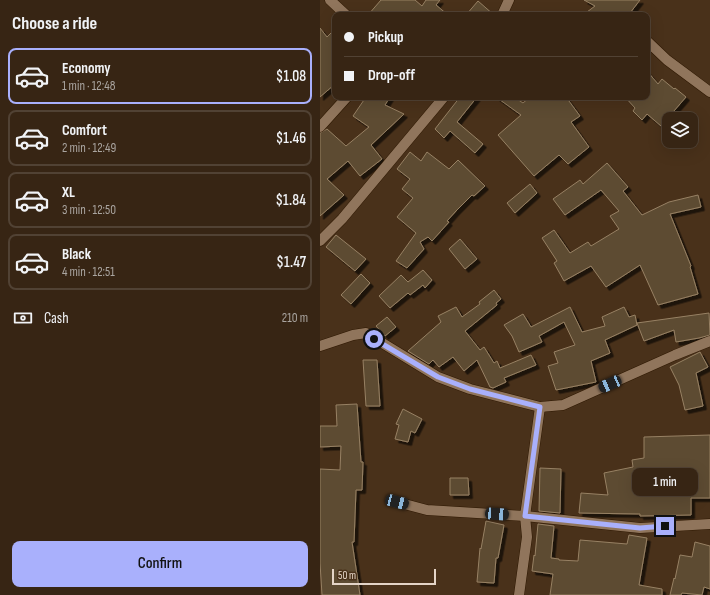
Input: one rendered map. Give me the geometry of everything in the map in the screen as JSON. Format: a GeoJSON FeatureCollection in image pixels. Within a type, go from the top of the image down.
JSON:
{"type":"FeatureCollection","features":[{"type":"Feature","properties":{"kind":"street"},"geometry":{"type":"LineString","coordinates":[[330,0],[343,12]]}},
{"type":"Feature","properties":{"kind":"street"},"geometry":{"type":"LineString","coordinates":[[503,12],[509,0]]}},
{"type":"Feature","properties":{"kind":"street"},"geometry":{"type":"LineString","coordinates":[[650,44],[667,60],[710,92]]}},
{"type":"Feature","properties":{"kind":"street"},"geometry":{"type":"LineString","coordinates":[[320,127],[344,100]]}},
{"type":"Feature","properties":{"kind":"street"},"geometry":{"type":"LineString","coordinates":[[320,242],[342,219],[437,100]]}},
{"type":"Feature","properties":{"kind":"street"},"geometry":{"type":"LineString","coordinates":[[320,346],[353,335],[366,334],[438,377],[470,389],[540,407],[563,405],[675,354],[710,341]]}},
{"type":"Feature","properties":{"kind":"street"},"geometry":{"type":"LineString","coordinates":[[519,595],[527,537],[525,516],[540,407]]}},
{"type":"Feature","properties":{"kind":"street"},"geometry":{"type":"LineString","coordinates":[[397,502],[427,510],[525,516],[640,528],[710,524]]}},
{"type":"Feature","properties":{"kind":"building"},"geometry":{"type":"Polygon","coordinates":[[[381,0],[415,0],[422,6],[426,0],[440,0],[436,5],[444,12],[371,12],[381,0]]]}},
{"type":"Feature","properties":{"kind":"building"},"geometry":{"type":"Polygon","coordinates":[[[584,0],[640,0],[631,12],[587,12],[595,6],[584,0]]]}},
{"type":"Feature","properties":{"kind":"building"},"geometry":{"type":"Polygon","coordinates":[[[478,1],[491,12],[469,12],[478,1]]]}},
{"type":"Feature","properties":{"kind":"building"},"geometry":{"type":"Polygon","coordinates":[[[320,28],[327,37],[332,32],[332,87],[320,97],[320,28]]]}},
{"type":"Feature","properties":{"kind":"building"},"geometry":{"type":"Polygon","coordinates":[[[650,75],[658,84],[662,79],[686,97],[673,112],[662,112],[661,126],[647,114],[642,120],[633,111],[635,108],[628,100],[650,100],[650,75]]]}},
{"type":"Feature","properties":{"kind":"building"},"geometry":{"type":"Polygon","coordinates":[[[364,100],[388,100],[385,105],[404,114],[371,145],[382,159],[360,176],[348,161],[327,179],[344,195],[320,216],[320,133],[327,129],[346,146],[369,127],[353,116],[364,100]]]}},
{"type":"Feature","properties":{"kind":"building"},"geometry":{"type":"Polygon","coordinates":[[[458,100],[475,100],[457,122],[483,144],[475,153],[450,131],[444,138],[435,129],[458,100]]]}},
{"type":"Feature","properties":{"kind":"building"},"geometry":{"type":"Polygon","coordinates":[[[500,100],[518,100],[523,103],[526,100],[568,100],[580,116],[571,122],[589,147],[568,164],[559,155],[534,176],[498,135],[521,115],[500,100]]]}},
{"type":"Feature","properties":{"kind":"building"},"geometry":{"type":"Polygon","coordinates":[[[410,152],[421,161],[427,152],[449,169],[458,160],[485,186],[474,196],[472,195],[456,211],[447,221],[449,222],[432,241],[428,237],[420,242],[424,249],[407,268],[396,261],[416,233],[397,217],[413,198],[402,189],[410,179],[397,169],[410,152]]]}},
{"type":"Feature","properties":{"kind":"building"},"geometry":{"type":"Polygon","coordinates":[[[607,163],[628,187],[623,191],[642,215],[669,202],[698,195],[701,207],[670,214],[691,266],[690,267],[698,294],[658,305],[640,265],[606,287],[591,266],[564,281],[554,263],[557,261],[542,238],[554,230],[570,253],[588,242],[591,246],[619,229],[610,216],[619,211],[601,190],[565,215],[553,199],[580,180],[583,184],[607,163]]]}},
{"type":"Feature","properties":{"kind":"building"},"geometry":{"type":"Polygon","coordinates":[[[530,184],[537,193],[515,213],[507,203],[530,184]]]}},
{"type":"Feature","properties":{"kind":"building"},"geometry":{"type":"Polygon","coordinates":[[[336,235],[366,259],[355,271],[326,247],[336,235]]]}},
{"type":"Feature","properties":{"kind":"building"},"geometry":{"type":"Polygon","coordinates":[[[460,239],[477,259],[465,269],[449,249],[460,239]]]}},
{"type":"Feature","properties":{"kind":"building"},"geometry":{"type":"Polygon","coordinates":[[[423,270],[432,280],[425,288],[423,285],[410,295],[408,293],[390,308],[379,296],[401,275],[408,282],[423,270]]]}},
{"type":"Feature","properties":{"kind":"building"},"geometry":{"type":"Polygon","coordinates":[[[361,274],[370,283],[351,304],[341,295],[361,274]]]}},
{"type":"Feature","properties":{"kind":"building"},"geometry":{"type":"Polygon","coordinates":[[[494,290],[501,299],[496,303],[497,305],[465,331],[480,350],[484,347],[494,363],[497,361],[500,368],[531,355],[536,365],[504,378],[506,382],[493,388],[490,387],[477,360],[464,371],[453,357],[439,367],[433,360],[429,364],[408,351],[441,322],[438,316],[456,307],[462,317],[480,304],[479,302],[494,290]]]}},
{"type":"Feature","properties":{"kind":"building"},"geometry":{"type":"Polygon","coordinates":[[[570,307],[582,332],[605,326],[602,317],[624,307],[629,317],[635,315],[637,325],[605,340],[610,353],[591,361],[596,382],[556,390],[548,366],[558,363],[554,352],[575,345],[564,322],[539,336],[542,342],[519,352],[512,336],[504,325],[523,314],[531,327],[570,307]]]}},
{"type":"Feature","properties":{"kind":"building"},"geometry":{"type":"Polygon","coordinates":[[[709,313],[710,335],[676,342],[674,330],[644,341],[637,323],[709,313]]]}},
{"type":"Feature","properties":{"kind":"building"},"geometry":{"type":"Polygon","coordinates":[[[387,317],[396,327],[385,336],[376,326],[387,317]]]}},
{"type":"Feature","properties":{"kind":"building"},"geometry":{"type":"Polygon","coordinates":[[[700,352],[708,367],[696,373],[703,406],[685,410],[679,385],[670,367],[700,352]]]}},
{"type":"Feature","properties":{"kind":"building"},"geometry":{"type":"Polygon","coordinates":[[[363,360],[377,360],[380,406],[366,406],[363,360]]]}},
{"type":"Feature","properties":{"kind":"building"},"geometry":{"type":"Polygon","coordinates":[[[357,404],[361,462],[363,462],[362,490],[356,490],[354,542],[352,542],[360,595],[322,595],[320,563],[320,469],[340,470],[341,446],[320,447],[320,426],[337,426],[336,405],[357,404]]]}},
{"type":"Feature","properties":{"kind":"building"},"geometry":{"type":"Polygon","coordinates":[[[403,409],[422,419],[415,433],[411,431],[408,442],[395,439],[399,425],[396,424],[403,409]]]}},
{"type":"Feature","properties":{"kind":"building"},"geometry":{"type":"Polygon","coordinates":[[[710,435],[710,498],[691,498],[691,515],[640,516],[640,514],[579,513],[581,493],[608,495],[604,473],[633,467],[632,460],[644,458],[644,437],[710,435]]]}},
{"type":"Feature","properties":{"kind":"building"},"geometry":{"type":"Polygon","coordinates":[[[540,468],[561,469],[560,513],[539,511],[540,468]]]}},
{"type":"Feature","properties":{"kind":"building"},"geometry":{"type":"Polygon","coordinates":[[[450,478],[468,478],[469,495],[450,495],[450,478]]]}},
{"type":"Feature","properties":{"kind":"building"},"geometry":{"type":"Polygon","coordinates":[[[486,521],[504,525],[498,558],[496,558],[494,583],[477,582],[480,548],[481,549],[486,521]]]}},
{"type":"Feature","properties":{"kind":"building"},"geometry":{"type":"Polygon","coordinates":[[[538,524],[554,526],[551,558],[559,560],[578,561],[580,540],[627,544],[629,535],[647,538],[639,585],[662,589],[662,595],[550,595],[553,574],[532,571],[538,524]]]}},
{"type":"Feature","properties":{"kind":"building"},"geometry":{"type":"Polygon","coordinates":[[[695,542],[710,546],[710,589],[704,587],[702,595],[682,593],[681,595],[670,595],[680,555],[692,557],[695,542]]]}},
{"type":"Feature","properties":{"kind":"route"},"geometry":{"type":"LineString","coordinates":[[374,339],[438,377],[470,389],[540,407],[525,516],[590,524],[640,528],[665,526]]}}]}
